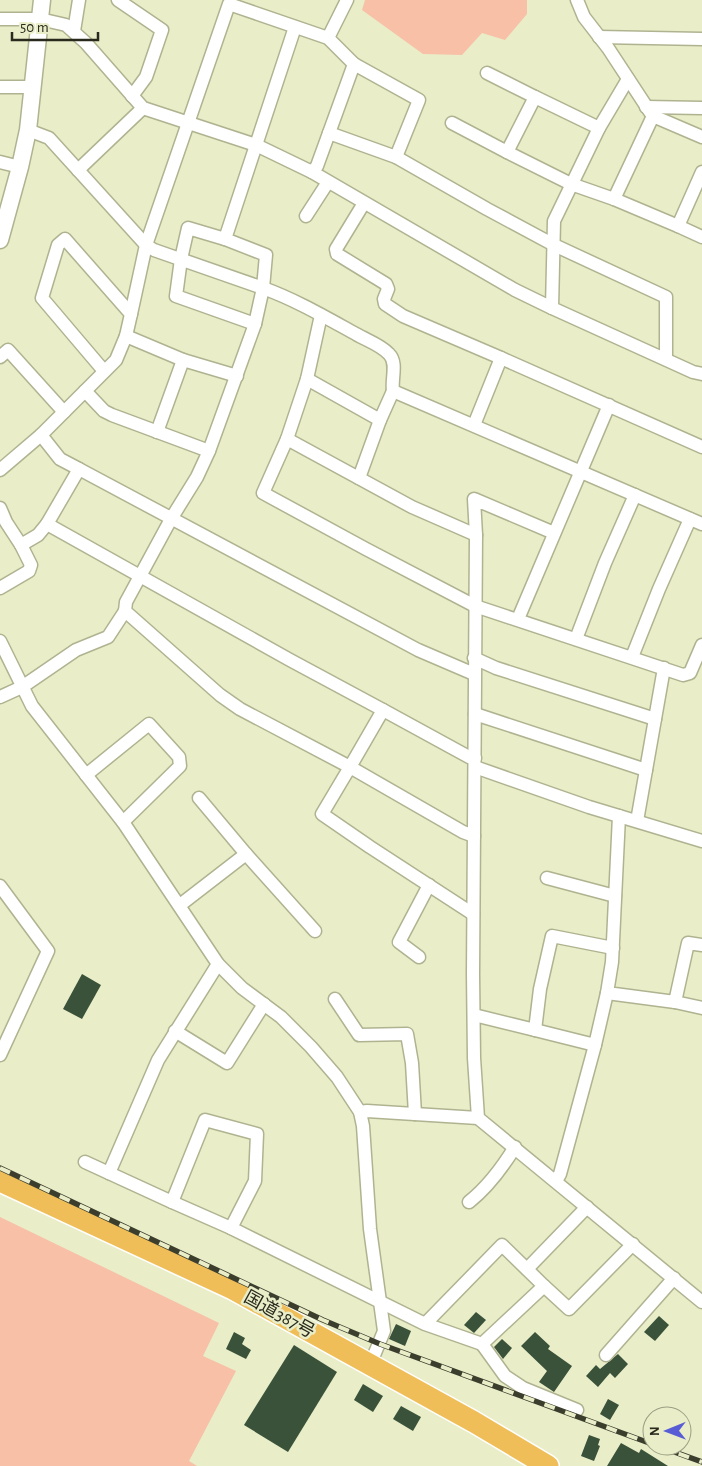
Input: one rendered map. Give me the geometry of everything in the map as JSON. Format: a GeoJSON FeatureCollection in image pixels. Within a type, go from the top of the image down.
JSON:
{"type":"FeatureCollection","features":[{"type":"Feature","properties":{"kind":"highway","name":"国道387号"},"geometry":{"type":"LineString","coordinates":[[0,1181],[233,1289],[474,1422],[548,1466]]}},
{"type":"Feature","properties":{"kind":"street"},"geometry":{"type":"LineString","coordinates":[[0,236],[20,167],[28,130],[42,0]]}},
{"type":"Feature","properties":{"kind":"street"},"geometry":{"type":"LineString","coordinates":[[74,31],[79,0]]}},
{"type":"Feature","properties":{"kind":"street"},"geometry":{"type":"LineString","coordinates":[[118,0],[162,30],[146,77],[132,96]]}},
{"type":"Feature","properties":{"kind":"street"},"geometry":{"type":"LineString","coordinates":[[328,38],[347,0]]}},
{"type":"Feature","properties":{"kind":"street"},"geometry":{"type":"LineString","coordinates":[[0,470],[41,435],[116,360],[126,336],[132,314],[146,245],[188,122],[226,1],[328,38],[354,64],[419,100],[396,157]]}},
{"type":"Feature","properties":{"kind":"street"},"geometry":{"type":"LineString","coordinates":[[573,1],[650,111],[702,137]]}},
{"type":"Feature","properties":{"kind":"street"},"geometry":{"type":"LineString","coordinates":[[0,19],[40,19],[66,25],[74,31],[143,108],[256,145],[312,172],[515,290],[693,372],[702,374]]}},
{"type":"Feature","properties":{"kind":"street"},"geometry":{"type":"LineString","coordinates":[[225,240],[295,27]]}},
{"type":"Feature","properties":{"kind":"street"},"geometry":{"type":"LineString","coordinates":[[599,37],[702,39]]}},
{"type":"Feature","properties":{"kind":"street"},"geometry":{"type":"LineString","coordinates":[[312,172],[317,166],[330,133],[354,64]]}},
{"type":"Feature","properties":{"kind":"street"},"geometry":{"type":"LineString","coordinates":[[487,73],[599,128]]}},
{"type":"Feature","properties":{"kind":"street"},"geometry":{"type":"LineString","coordinates":[[552,308],[554,221],[599,128],[628,79]]}},
{"type":"Feature","properties":{"kind":"street"},"geometry":{"type":"LineString","coordinates":[[0,87],[32,87]]}},
{"type":"Feature","properties":{"kind":"street"},"geometry":{"type":"LineString","coordinates":[[507,152],[535,97]]}},
{"type":"Feature","properties":{"kind":"street"},"geometry":{"type":"LineString","coordinates":[[78,170],[143,108]]}},
{"type":"Feature","properties":{"kind":"street"},"geometry":{"type":"LineString","coordinates":[[650,111],[702,108]]}},
{"type":"Feature","properties":{"kind":"street"},"geometry":{"type":"LineString","coordinates":[[614,199],[650,111]]}},
{"type":"Feature","properties":{"kind":"street"},"geometry":{"type":"LineString","coordinates":[[452,123],[571,184],[614,199],[702,237]]}},
{"type":"Feature","properties":{"kind":"street"},"geometry":{"type":"LineString","coordinates":[[28,130],[49,138],[146,245],[154,250],[289,298],[321,314],[390,354],[394,363],[391,382],[393,391],[380,420],[359,478]]}},
{"type":"Feature","properties":{"kind":"street"},"geometry":{"type":"LineString","coordinates":[[330,133],[396,157],[487,210],[554,245],[666,297],[666,359]]}},
{"type":"Feature","properties":{"kind":"street"},"geometry":{"type":"LineString","coordinates":[[0,162],[20,167]]}},
{"type":"Feature","properties":{"kind":"street"},"geometry":{"type":"LineString","coordinates":[[678,226],[702,172]]}},
{"type":"Feature","properties":{"kind":"street"},"geometry":{"type":"LineString","coordinates":[[306,216],[328,182]]}},
{"type":"Feature","properties":{"kind":"street"},"geometry":{"type":"LineString","coordinates":[[364,203],[336,250],[337,254],[386,284],[388,289],[384,298],[385,304],[403,316],[702,447]]}},
{"type":"Feature","properties":{"kind":"street"},"geometry":{"type":"LineString","coordinates":[[0,697],[22,687],[76,650],[108,636],[125,611],[126,602],[171,519],[197,477],[209,451],[255,324],[263,288],[266,255],[188,228],[181,259],[176,296],[255,324]]}},
{"type":"Feature","properties":{"kind":"street"},"geometry":{"type":"LineString","coordinates":[[104,371],[42,298],[58,245],[65,239],[132,314]]}},
{"type":"Feature","properties":{"kind":"street"},"geometry":{"type":"LineString","coordinates":[[321,314],[307,379],[287,439],[263,492],[475,606],[683,675],[690,674],[702,645]]}},
{"type":"Feature","properties":{"kind":"street"},"geometry":{"type":"LineString","coordinates":[[126,336],[183,360],[237,376]]}},
{"type":"Feature","properties":{"kind":"street"},"geometry":{"type":"LineString","coordinates":[[0,357],[8,350],[64,412]]}},
{"type":"Feature","properties":{"kind":"street"},"geometry":{"type":"LineString","coordinates":[[474,425],[501,358]]}},
{"type":"Feature","properties":{"kind":"street"},"geometry":{"type":"LineString","coordinates":[[156,432],[183,360]]}},
{"type":"Feature","properties":{"kind":"street"},"geometry":{"type":"LineString","coordinates":[[307,379],[380,420]]}},
{"type":"Feature","properties":{"kind":"street"},"geometry":{"type":"LineString","coordinates":[[85,391],[104,411],[112,415],[209,451]]}},
{"type":"Feature","properties":{"kind":"street"},"geometry":{"type":"LineString","coordinates":[[393,391],[702,524]]}},
{"type":"Feature","properties":{"kind":"street"},"geometry":{"type":"LineString","coordinates":[[518,620],[609,405]]}},
{"type":"Feature","properties":{"kind":"street"},"geometry":{"type":"LineString","coordinates":[[41,435],[60,458],[418,650],[474,674]]}},
{"type":"Feature","properties":{"kind":"street"},"geometry":{"type":"LineString","coordinates":[[287,439],[412,507],[476,535]]}},
{"type":"Feature","properties":{"kind":"street"},"geometry":{"type":"LineString","coordinates":[[20,545],[38,534],[47,524],[79,468]]}},
{"type":"Feature","properties":{"kind":"street"},"geometry":{"type":"LineString","coordinates":[[576,639],[605,563],[635,495]]}},
{"type":"Feature","properties":{"kind":"street"},"geometry":{"type":"LineString","coordinates":[[478,1118],[474,1058],[473,914],[476,535],[474,499],[554,533]]}},
{"type":"Feature","properties":{"kind":"street"},"geometry":{"type":"LineString","coordinates":[[0,508],[31,565],[29,571],[0,588]]}},
{"type":"Feature","properties":{"kind":"street"},"geometry":{"type":"LineString","coordinates":[[632,658],[659,589],[690,519]]}},
{"type":"Feature","properties":{"kind":"street"},"geometry":{"type":"LineString","coordinates":[[47,524],[475,762],[620,816],[702,841]]}},
{"type":"Feature","properties":{"kind":"street"},"geometry":{"type":"LineString","coordinates":[[125,611],[220,695],[240,709],[350,767],[463,832],[474,836]]}},
{"type":"Feature","properties":{"kind":"street"},"geometry":{"type":"LineString","coordinates":[[0,641],[32,706],[123,822],[218,964],[242,988],[281,1017],[311,1047],[337,1077],[360,1112],[363,1126],[370,1229],[384,1331],[370,1365]]}},
{"type":"Feature","properties":{"kind":"street"},"geometry":{"type":"LineString","coordinates":[[474,658],[496,668],[655,719]]}},
{"type":"Feature","properties":{"kind":"street"},"geometry":{"type":"LineString","coordinates":[[637,821],[664,668]]}},
{"type":"Feature","properties":{"kind":"street"},"geometry":{"type":"LineString","coordinates":[[383,710],[322,814],[473,914]]}},
{"type":"Feature","properties":{"kind":"street"},"geometry":{"type":"LineString","coordinates":[[474,714],[646,770]]}},
{"type":"Feature","properties":{"kind":"street"},"geometry":{"type":"LineString","coordinates":[[86,775],[149,724],[179,757],[180,766],[123,822]]}},
{"type":"Feature","properties":{"kind":"street"},"geometry":{"type":"LineString","coordinates":[[199,798],[315,931]]}},
{"type":"Feature","properties":{"kind":"street"},"geometry":{"type":"LineString","coordinates":[[556,1181],[560,1174],[595,1045],[607,993],[613,948],[620,816]]}},
{"type":"Feature","properties":{"kind":"street"},"geometry":{"type":"LineString","coordinates":[[180,905],[246,854]]}},
{"type":"Feature","properties":{"kind":"street"},"geometry":{"type":"LineString","coordinates":[[547,878],[615,896]]}},
{"type":"Feature","properties":{"kind":"street"},"geometry":{"type":"LineString","coordinates":[[419,957],[399,942],[428,885]]}},
{"type":"Feature","properties":{"kind":"street"},"geometry":{"type":"LineString","coordinates":[[0,886],[48,951],[0,1055]]}},
{"type":"Feature","properties":{"kind":"street"},"geometry":{"type":"LineString","coordinates":[[534,1030],[540,989],[552,936],[613,948]]}},
{"type":"Feature","properties":{"kind":"street"},"geometry":{"type":"LineString","coordinates":[[674,1002],[688,942],[702,945]]}},
{"type":"Feature","properties":{"kind":"street"},"geometry":{"type":"LineString","coordinates":[[109,1172],[158,1060],[218,964]]}},
{"type":"Feature","properties":{"kind":"street"},"geometry":{"type":"LineString","coordinates":[[607,993],[674,1002],[702,1008]]}},
{"type":"Feature","properties":{"kind":"street"},"geometry":{"type":"LineString","coordinates":[[335,999],[359,1035],[407,1034],[412,1063],[415,1114]]}},
{"type":"Feature","properties":{"kind":"street"},"geometry":{"type":"LineString","coordinates":[[175,1032],[227,1063],[264,1004]]}},
{"type":"Feature","properties":{"kind":"street"},"geometry":{"type":"LineString","coordinates":[[474,1015],[595,1045]]}},
{"type":"Feature","properties":{"kind":"street"},"geometry":{"type":"LineString","coordinates":[[360,1112],[367,1110],[478,1118],[702,1302]]}},
{"type":"Feature","properties":{"kind":"street"},"geometry":{"type":"LineString","coordinates":[[172,1202],[205,1120],[257,1134],[255,1180],[230,1228]]}},
{"type":"Feature","properties":{"kind":"street"},"geometry":{"type":"LineString","coordinates":[[469,1202],[481,1193],[503,1167],[515,1147]]}},
{"type":"Feature","properties":{"kind":"street"},"geometry":{"type":"LineString","coordinates":[[85,1162],[230,1228],[426,1324],[482,1344],[505,1376],[523,1388],[577,1410]]}},
{"type":"Feature","properties":{"kind":"street"},"geometry":{"type":"LineString","coordinates":[[527,1269],[587,1207]]}},
{"type":"Feature","properties":{"kind":"street"},"geometry":{"type":"LineString","coordinates":[[426,1324],[502,1245],[569,1309],[633,1244]]}},
{"type":"Feature","properties":{"kind":"street"},"geometry":{"type":"LineString","coordinates":[[606,1355],[674,1278]]}},
{"type":"Feature","properties":{"kind":"street"},"geometry":{"type":"LineString","coordinates":[[482,1344],[544,1286]]}},
{"type":"Feature","properties":{"kind":"shaded area"},"geometry":{"type":"Polygon","coordinates":[[[365,0],[527,0],[527,14],[505,40],[482,33],[462,55],[423,54],[362,10],[365,0]]]}},
{"type":"Feature","properties":{"kind":"shaded area"},"geometry":{"type":"Polygon","coordinates":[[[0,1217],[219,1323],[203,1356],[236,1371],[189,1461],[197,1466],[0,1466],[0,1217]]]}},
{"type":"Feature","properties":{"kind":"building"},"geometry":{"type":"Polygon","coordinates":[[[82,974],[101,985],[82,1019],[63,1009],[82,974]]]}},
{"type":"Feature","properties":{"kind":"building"},"geometry":{"type":"Polygon","coordinates":[[[476,1312],[486,1320],[474,1333],[464,1325],[476,1312]]]}},
{"type":"Feature","properties":{"kind":"building"},"geometry":{"type":"Polygon","coordinates":[[[659,1316],[669,1325],[655,1341],[644,1332],[659,1316]]]}},
{"type":"Feature","properties":{"kind":"building"},"geometry":{"type":"Polygon","coordinates":[[[396,1324],[411,1331],[405,1346],[389,1339],[396,1324]]]}},
{"type":"Feature","properties":{"kind":"building"},"geometry":{"type":"Polygon","coordinates":[[[234,1332],[245,1338],[242,1344],[251,1350],[246,1359],[226,1349],[234,1332]]]}},
{"type":"Feature","properties":{"kind":"building"},"geometry":{"type":"Polygon","coordinates":[[[535,1332],[550,1346],[548,1349],[572,1366],[554,1392],[539,1382],[547,1371],[521,1346],[535,1332]]]}},
{"type":"Feature","properties":{"kind":"building"},"geometry":{"type":"Polygon","coordinates":[[[502,1339],[512,1348],[503,1359],[494,1347],[502,1339]]]}},
{"type":"Feature","properties":{"kind":"building"},"geometry":{"type":"Polygon","coordinates":[[[294,1345],[337,1372],[288,1452],[244,1425],[294,1345]]]}},
{"type":"Feature","properties":{"kind":"building"},"geometry":{"type":"Polygon","coordinates":[[[618,1354],[628,1364],[615,1378],[610,1373],[598,1387],[586,1376],[596,1365],[600,1369],[618,1354]]]}},
{"type":"Feature","properties":{"kind":"building"},"geometry":{"type":"Polygon","coordinates":[[[363,1384],[383,1396],[373,1412],[354,1400],[363,1384]]]}},
{"type":"Feature","properties":{"kind":"building"},"geometry":{"type":"Polygon","coordinates":[[[608,1399],[619,1405],[610,1420],[600,1414],[608,1399]]]}},
{"type":"Feature","properties":{"kind":"building"},"geometry":{"type":"Polygon","coordinates":[[[401,1406],[421,1417],[413,1431],[393,1419],[401,1406]]]}},
{"type":"Feature","properties":{"kind":"building"},"geometry":{"type":"Polygon","coordinates":[[[589,1435],[600,1439],[598,1445],[600,1446],[594,1461],[581,1456],[589,1435]]]}},
{"type":"Feature","properties":{"kind":"building"},"geometry":{"type":"Polygon","coordinates":[[[621,1443],[639,1453],[641,1449],[642,1456],[652,1456],[668,1466],[607,1466],[621,1443]]]}},
{"type":"Feature","properties":{"kind":"railway"},"geometry":{"type":"LineString","coordinates":[[0,1168],[323,1320],[380,1344],[642,1440]]}},
{"type":"Feature","properties":{"kind":"railway"},"geometry":{"type":"LineString","coordinates":[[686,1456],[702,1462]]}}]}
